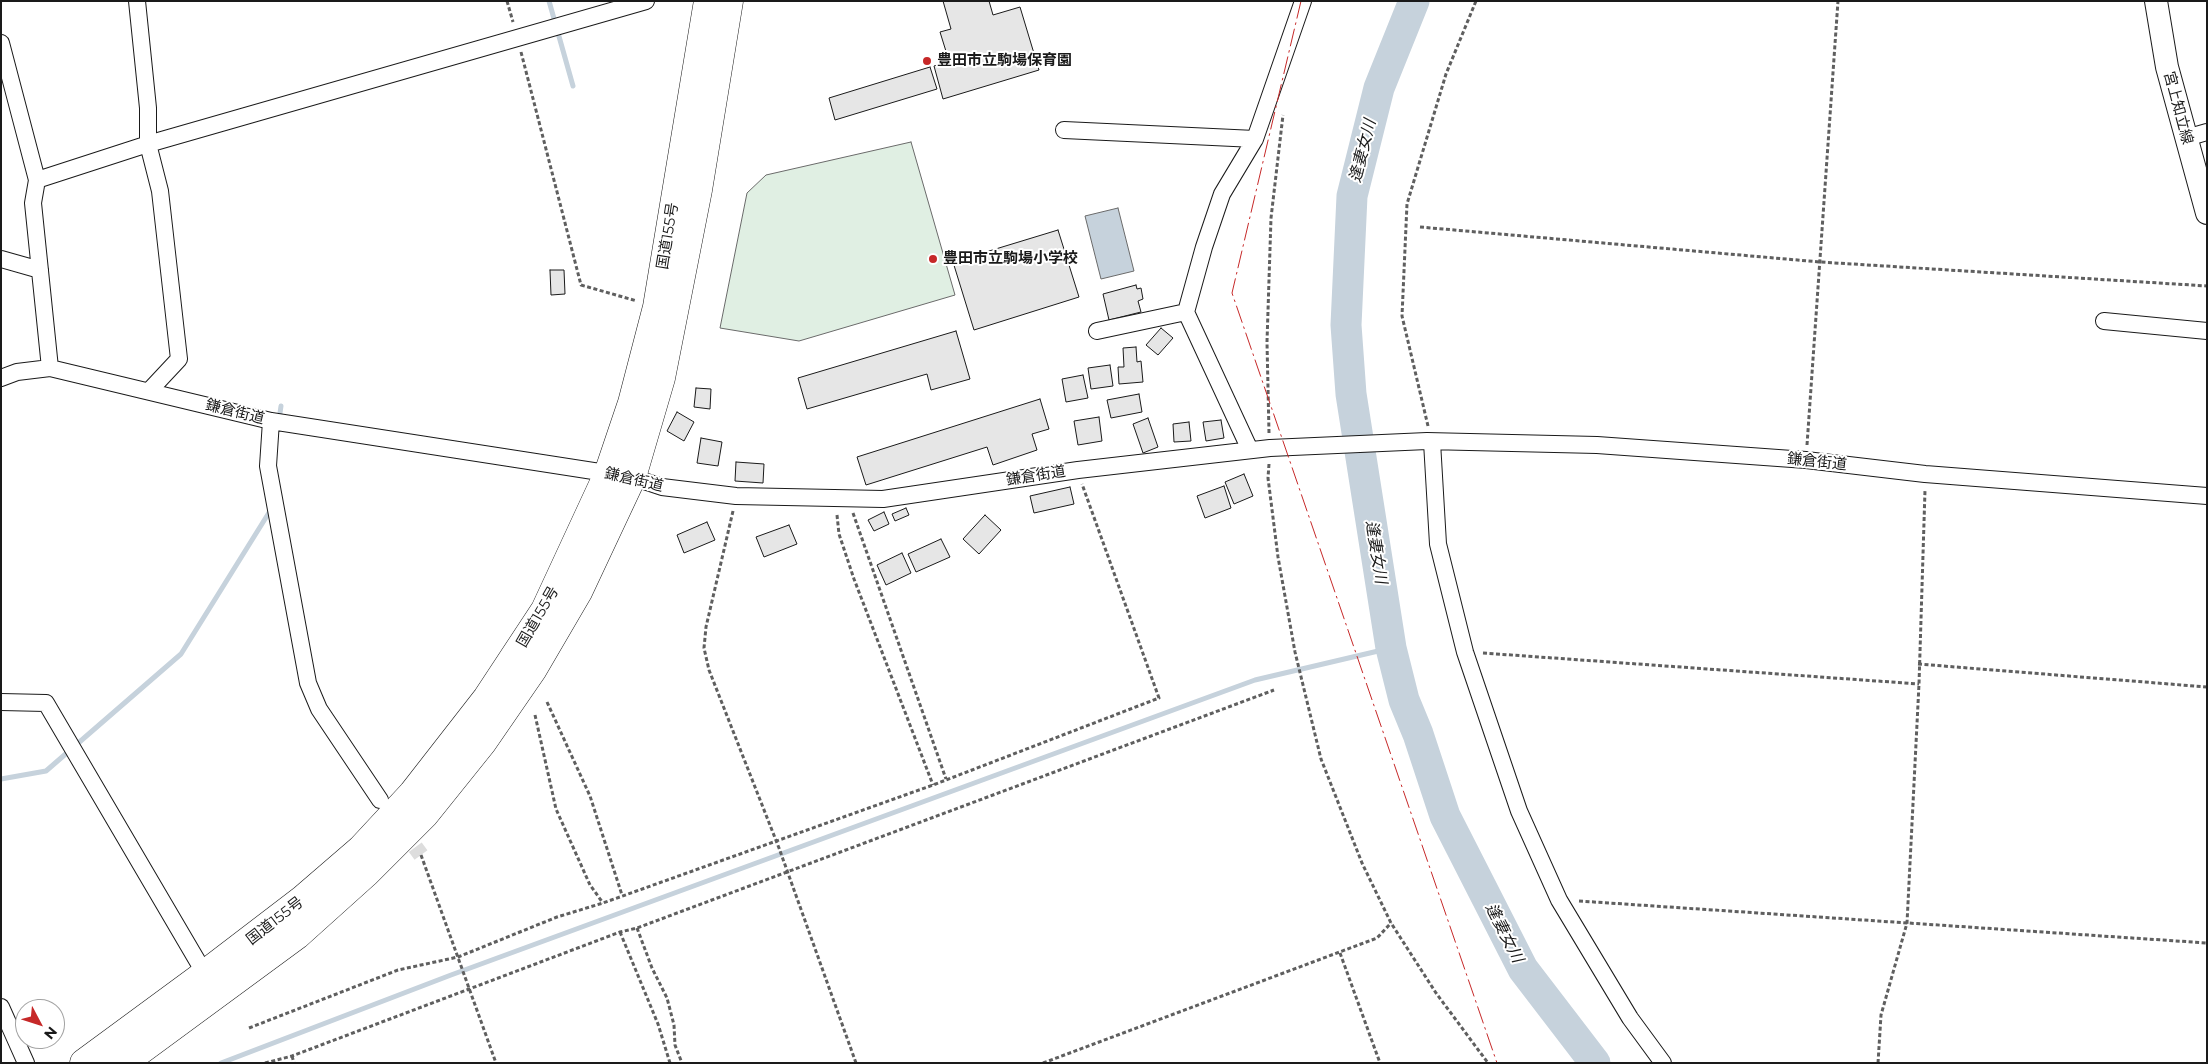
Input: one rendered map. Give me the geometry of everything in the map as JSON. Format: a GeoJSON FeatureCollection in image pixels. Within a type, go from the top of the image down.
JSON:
{"type":"FeatureCollection","features":[{"type":"Feature","properties":{"kind":"highway","name":"国道155号"},"geometry":{"type":"LineString","coordinates":[[84,1063],[303,899],[361,849],[413,793],[487,698],[545,610],[620,475],[632,403],[657,307],[708,1]]}},
{"type":"Feature","properties":{"kind":"highway","name":"国道155号"},"geometry":{"type":"LineString","coordinates":[[123,1063],[297,935],[426,814],[482,743],[533,669],[578,592],[620,475],[661,378],[698,190],[729,1]]}},
{"type":"Feature","properties":{"kind":"main road","name":"宮上知立線"},"geometry":{"type":"LineString","coordinates":[[2156,1],[2167,67],[2196,135],[2207,213]]}},
{"type":"Feature","properties":{"kind":"street"},"geometry":{"type":"LineString","coordinates":[[137,1],[148,108],[148,144],[160,191],[179,359],[150,390]]}},
{"type":"Feature","properties":{"kind":"street"},"geometry":{"type":"LineString","coordinates":[[36,180],[148,144],[646,1]]}},
{"type":"Feature","properties":{"kind":"street"},"geometry":{"type":"LineString","coordinates":[[1250,450],[1186,312],[1222,194],[1255,139],[1304,1]]}},
{"type":"Feature","properties":{"kind":"street"},"geometry":{"type":"LineString","coordinates":[[1,43],[36,180],[33,203],[50,368]]}},
{"type":"Feature","properties":{"kind":"street"},"geometry":{"type":"LineString","coordinates":[[1064,130],[1255,139]]}},
{"type":"Feature","properties":{"kind":"street"},"geometry":{"type":"LineString","coordinates":[[1,259],[40,270]]}},
{"type":"Feature","properties":{"kind":"street"},"geometry":{"type":"LineString","coordinates":[[1097,330],[1186,312]]}},
{"type":"Feature","properties":{"kind":"street"},"geometry":{"type":"LineString","coordinates":[[2104,321],[2207,330]]}},
{"type":"Feature","properties":{"kind":"street","name":"鎌倉街道"},"geometry":{"type":"LineString","coordinates":[[1,378],[17,372],[50,368],[150,390],[271,421],[620,475],[662,487],[736,496],[884,498],[1078,470],[1250,450],[1430,442],[1597,445],[1806,460],[1925,474],[2207,496]]}},
{"type":"Feature","properties":{"kind":"street"},"geometry":{"type":"LineString","coordinates":[[271,421],[268,466],[308,683],[319,709],[380,800]]}},
{"type":"Feature","properties":{"kind":"street"},"geometry":{"type":"LineString","coordinates":[[1430,442],[1438,544],[1464,652],[1519,811],[1559,900],[1630,1018],[1663,1063]]}},
{"type":"Feature","properties":{"kind":"street"},"geometry":{"type":"LineString","coordinates":[[1,702],[46,703],[205,974]]}},
{"type":"Feature","properties":{"kind":"street"},"geometry":{"type":"LineString","coordinates":[[1,1007],[26,1063]]}},
{"type":"Feature","properties":{"kind":"path"},"geometry":{"type":"LineString","coordinates":[[506,1],[581,285],[657,307]]}},
{"type":"Feature","properties":{"kind":"path"},"geometry":{"type":"LineString","coordinates":[[1430,442],[1402,316],[1407,204],[1446,74],[1476,1]]}},
{"type":"Feature","properties":{"kind":"path"},"geometry":{"type":"LineString","coordinates":[[1806,460],[1838,1]]}},
{"type":"Feature","properties":{"kind":"path"},"geometry":{"type":"LineString","coordinates":[[1284,107],[1271,218],[1267,342],[1272,448],[1268,478],[1278,557],[1301,681],[1322,759],[1362,863],[1391,923],[1436,993],[1488,1063]]}},
{"type":"Feature","properties":{"kind":"path"},"geometry":{"type":"LineString","coordinates":[[1420,227],[1820,262],[2207,286]]}},
{"type":"Feature","properties":{"kind":"path"},"geometry":{"type":"LineString","coordinates":[[249,1028],[398,970],[458,957],[557,917],[603,903],[933,785],[1159,698],[1083,490],[1078,470]]}},
{"type":"Feature","properties":{"kind":"path"},"geometry":{"type":"LineString","coordinates":[[1878,1063],[1881,1015],[1907,923],[1919,684],[1918,664],[1925,474]]}},
{"type":"Feature","properties":{"kind":"path"},"geometry":{"type":"LineString","coordinates":[[736,496],[706,627],[704,648],[710,670],[785,864],[856,1063]]}},
{"type":"Feature","properties":{"kind":"path"},"geometry":{"type":"LineString","coordinates":[[844,497],[946,779]]}},
{"type":"Feature","properties":{"kind":"path"},"geometry":{"type":"LineString","coordinates":[[844,497],[839,534],[854,579],[933,785]]}},
{"type":"Feature","properties":{"kind":"path"},"geometry":{"type":"LineString","coordinates":[[1464,652],[1919,684]]}},
{"type":"Feature","properties":{"kind":"path"},"geometry":{"type":"LineString","coordinates":[[1918,664],[2207,687]]}},
{"type":"Feature","properties":{"kind":"path"},"geometry":{"type":"LineString","coordinates":[[265,1063],[292,1056],[620,932],[637,928],[1274,690]]}},
{"type":"Feature","properties":{"kind":"path"},"geometry":{"type":"LineString","coordinates":[[548,702],[590,796],[622,895]]}},
{"type":"Feature","properties":{"kind":"path"},"geometry":{"type":"LineString","coordinates":[[536,715],[556,809],[590,885],[603,903]]}},
{"type":"Feature","properties":{"kind":"path"},"geometry":{"type":"LineString","coordinates":[[421,855],[496,1063]]}},
{"type":"Feature","properties":{"kind":"path"},"geometry":{"type":"LineString","coordinates":[[1559,900],[2207,944]]}},
{"type":"Feature","properties":{"kind":"path"},"geometry":{"type":"LineString","coordinates":[[1043,1063],[1340,953],[1377,938],[1391,923]]}},
{"type":"Feature","properties":{"kind":"path"},"geometry":{"type":"LineString","coordinates":[[637,928],[652,968],[667,998],[674,1025],[675,1045],[682,1063]]}},
{"type":"Feature","properties":{"kind":"path"},"geometry":{"type":"LineString","coordinates":[[620,932],[658,1024],[670,1063]]}},
{"type":"Feature","properties":{"kind":"path"},"geometry":{"type":"LineString","coordinates":[[1340,953],[1380,1063]]}},
{"type":"Feature","properties":{"kind":"path"},"geometry":{"type":"LineString","coordinates":[[292,1056],[294,1063]]}},
{"type":"Feature","properties":{"kind":"green space"},"geometry":{"type":"Polygon","coordinates":[[[911,142],[955,295],[799,341],[720,328],[747,193],[766,175],[911,142]]]}},
{"type":"Feature","properties":{"kind":"shaded area"},"geometry":{"type":"Polygon","coordinates":[[[1118,208],[1134,271],[1101,279],[1085,216],[1118,208]]]}},
{"type":"Feature","properties":{"kind":"building"},"geometry":{"type":"Polygon","coordinates":[[[943,1],[989,1],[993,15],[1020,7],[1039,70],[943,99],[934,66],[949,61],[940,32],[951,29],[943,1]]]}},
{"type":"Feature","properties":{"kind":"building"},"geometry":{"type":"Polygon","coordinates":[[[930,67],[937,89],[835,120],[829,98],[930,67]]]}},
{"type":"Feature","properties":{"kind":"building"},"geometry":{"type":"Polygon","coordinates":[[[1058,230],[1079,297],[974,330],[953,262],[1058,230]]]}},
{"type":"Feature","properties":{"kind":"building"},"geometry":{"type":"Polygon","coordinates":[[[550,270],[564,270],[565,294],[551,295],[550,270]]]}},
{"type":"Feature","properties":{"kind":"building"},"geometry":{"type":"Polygon","coordinates":[[[1136,285],[1137,289],[1141,288],[1143,299],[1138,301],[1141,312],[1109,320],[1103,294],[1136,285]]]}},
{"type":"Feature","properties":{"kind":"building"},"geometry":{"type":"Polygon","coordinates":[[[1161,328],[1173,338],[1158,355],[1146,345],[1161,328]]]}},
{"type":"Feature","properties":{"kind":"building"},"geometry":{"type":"Polygon","coordinates":[[[956,331],[970,379],[931,390],[927,374],[807,409],[798,378],[956,331]]]}},
{"type":"Feature","properties":{"kind":"building"},"geometry":{"type":"Polygon","coordinates":[[[1136,347],[1137,362],[1141,361],[1143,382],[1119,384],[1118,367],[1124,367],[1123,348],[1136,347]]]}},
{"type":"Feature","properties":{"kind":"building"},"geometry":{"type":"Polygon","coordinates":[[[1110,365],[1113,386],[1091,389],[1088,368],[1110,365]]]}},
{"type":"Feature","properties":{"kind":"building"},"geometry":{"type":"Polygon","coordinates":[[[1083,375],[1088,398],[1066,402],[1062,379],[1083,375]]]}},
{"type":"Feature","properties":{"kind":"building"},"geometry":{"type":"Polygon","coordinates":[[[696,388],[711,389],[710,409],[694,407],[696,388]]]}},
{"type":"Feature","properties":{"kind":"building"},"geometry":{"type":"Polygon","coordinates":[[[1139,394],[1142,412],[1111,418],[1107,400],[1139,394]]]}},
{"type":"Feature","properties":{"kind":"building"},"geometry":{"type":"Polygon","coordinates":[[[1040,399],[1049,429],[1032,434],[1037,450],[993,465],[987,447],[866,485],[857,457],[1040,399]]]}},
{"type":"Feature","properties":{"kind":"building"},"geometry":{"type":"Polygon","coordinates":[[[677,412],[694,422],[684,441],[667,431],[677,412]]]}},
{"type":"Feature","properties":{"kind":"building"},"geometry":{"type":"Polygon","coordinates":[[[1099,417],[1102,441],[1078,445],[1074,421],[1099,417]]]}},
{"type":"Feature","properties":{"kind":"building"},"geometry":{"type":"Polygon","coordinates":[[[1148,418],[1158,447],[1143,453],[1133,424],[1148,418]]]}},
{"type":"Feature","properties":{"kind":"building"},"geometry":{"type":"Polygon","coordinates":[[[1221,420],[1224,438],[1206,441],[1203,422],[1221,420]]]}},
{"type":"Feature","properties":{"kind":"building"},"geometry":{"type":"Polygon","coordinates":[[[1189,422],[1191,441],[1174,442],[1173,424],[1189,422]]]}},
{"type":"Feature","properties":{"kind":"building"},"geometry":{"type":"Polygon","coordinates":[[[701,438],[722,442],[718,466],[697,463],[701,438]]]}},
{"type":"Feature","properties":{"kind":"building"},"geometry":{"type":"Polygon","coordinates":[[[736,462],[764,464],[763,483],[735,481],[736,462]]]}},
{"type":"Feature","properties":{"kind":"building"},"geometry":{"type":"Polygon","coordinates":[[[1244,474],[1253,496],[1234,504],[1225,482],[1244,474]]]}},
{"type":"Feature","properties":{"kind":"building"},"geometry":{"type":"Polygon","coordinates":[[[1224,486],[1231,508],[1205,518],[1197,496],[1224,486]]]}},
{"type":"Feature","properties":{"kind":"building"},"geometry":{"type":"Polygon","coordinates":[[[1070,487],[1074,504],[1034,513],[1030,496],[1070,487]]]}},
{"type":"Feature","properties":{"kind":"building"},"geometry":{"type":"Polygon","coordinates":[[[906,508],[909,515],[895,521],[892,514],[906,508]]]}},
{"type":"Feature","properties":{"kind":"building"},"geometry":{"type":"Polygon","coordinates":[[[884,512],[889,524],[874,531],[868,520],[884,512]]]}},
{"type":"Feature","properties":{"kind":"building"},"geometry":{"type":"Polygon","coordinates":[[[985,515],[1001,530],[979,554],[963,539],[985,515]]]}},
{"type":"Feature","properties":{"kind":"building"},"geometry":{"type":"Polygon","coordinates":[[[707,522],[715,540],[684,553],[677,535],[707,522]]]}},
{"type":"Feature","properties":{"kind":"building"},"geometry":{"type":"Polygon","coordinates":[[[789,525],[797,544],[764,557],[756,537],[789,525]]]}},
{"type":"Feature","properties":{"kind":"building"},"geometry":{"type":"Polygon","coordinates":[[[941,539],[950,557],[916,572],[908,554],[941,539]]]}},
{"type":"Feature","properties":{"kind":"building"},"geometry":{"type":"Polygon","coordinates":[[[902,553],[911,573],[886,585],[877,565],[902,553]]]}},
{"type":"Feature","properties":{"kind":"waterway"},"geometry":{"type":"LineString","coordinates":[[549,1],[573,86]]}},
{"type":"Feature","properties":{"kind":"waterway","name":"逢妻女川"},"geometry":{"type":"LineString","coordinates":[[1414,1],[1379,88],[1352,196],[1346,325],[1351,394],[1391,648],[1404,700],[1418,734],[1445,816],[1523,969],[1595,1063]]}},
{"type":"Feature","properties":{"kind":"waterway"},"geometry":{"type":"LineString","coordinates":[[279,420],[281,406]]}},
{"type":"Feature","properties":{"kind":"waterway"},"geometry":{"type":"LineString","coordinates":[[1,779],[46,771],[181,654],[270,511]]}},
{"type":"Feature","properties":{"kind":"waterway"},"geometry":{"type":"LineString","coordinates":[[221,1063],[451,975],[1255,680],[1391,648]]}},
{"type":"Feature","properties":{"kind":"tunnel"},"geometry":{"type":"LineString","coordinates":[[401,828],[421,855]]}},
{"type":"Feature","properties":{"kind":"power"},"geometry":{"type":"LineString","coordinates":[[1301,1],[1232,293],[1497,1063]]}},
{"type":"Feature","properties":{"kind":"place","name":"豊田市立駒場保育園"},"geometry":{"type":"Point","coordinates":[927,61]}},
{"type":"Feature","properties":{"kind":"place","name":"豊田市立駒場小学校"},"geometry":{"type":"Point","coordinates":[933,259]}}]}
